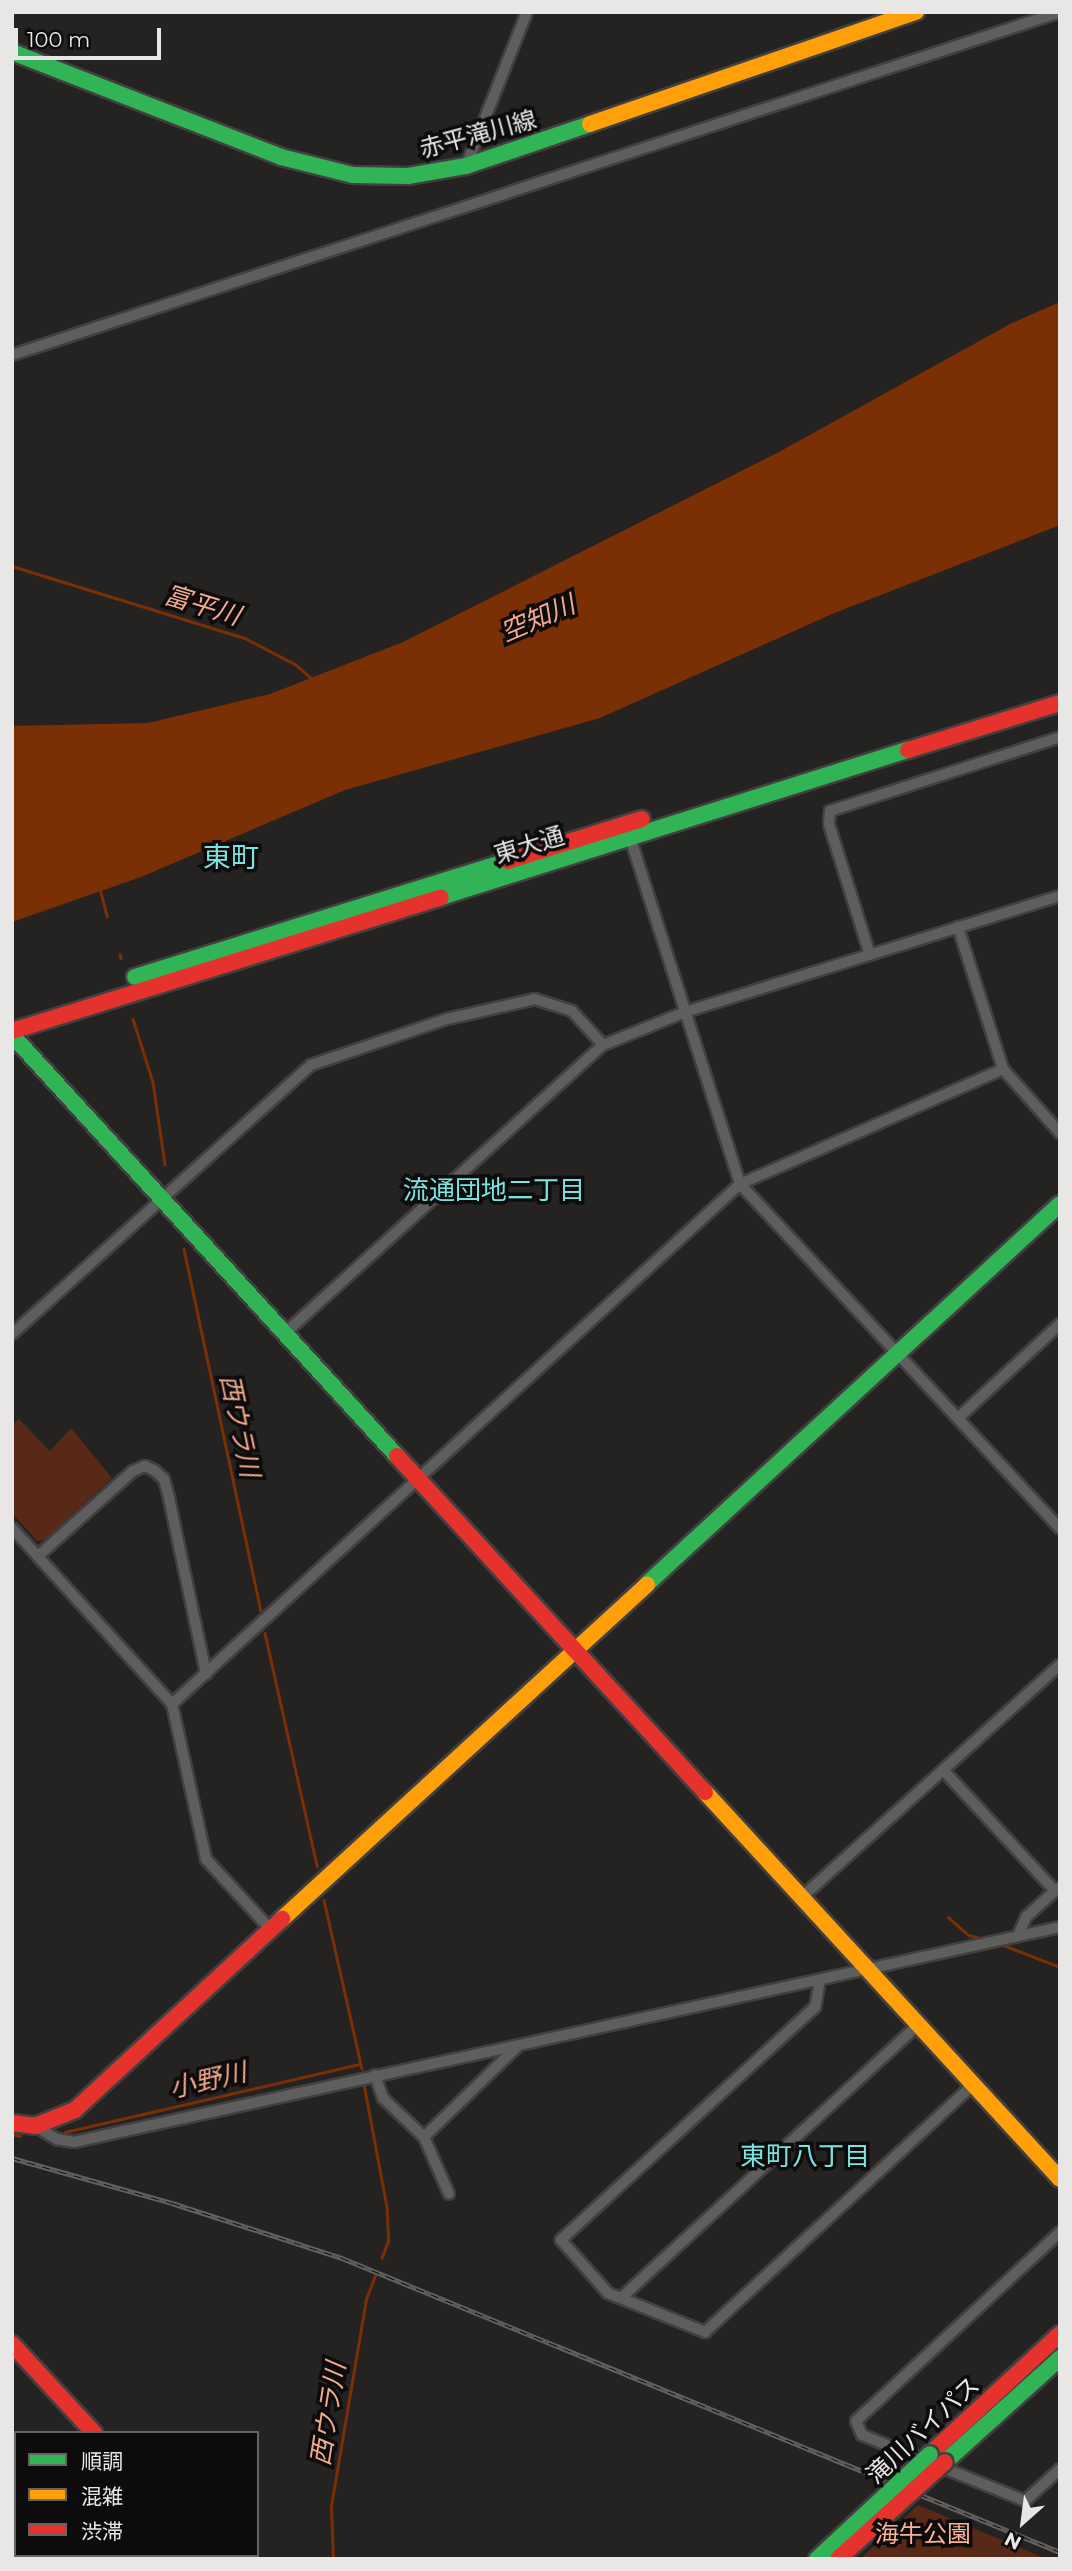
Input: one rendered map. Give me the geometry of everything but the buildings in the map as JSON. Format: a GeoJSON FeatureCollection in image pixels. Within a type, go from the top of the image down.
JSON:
{"type":"FeatureCollection","features":[{"type":"Feature","properties":{"kind":"main road","name":"赤平滝川線"},"geometry":{"type":"LineString","coordinates":[[12,52],[249,146],[326,170],[382,177],[466,166],[916,12]]}},
{"type":"Feature","properties":{"kind":"main road","name":"東大通"},"geometry":{"type":"LineString","coordinates":[[12,1033],[1060,687]]}},
{"type":"Feature","properties":{"kind":"main road","name":"東大通"},"geometry":{"type":"LineString","coordinates":[[12,1015],[1060,703]]}},
{"type":"Feature","properties":{"kind":"main road"},"geometry":{"type":"LineString","coordinates":[[12,1033],[160,1200],[1060,2179]]}},
{"type":"Feature","properties":{"kind":"main road"},"geometry":{"type":"LineString","coordinates":[[12,2123],[35,2126],[75,2110],[1060,1204]]}},
{"type":"Feature","properties":{"kind":"main road","name":"滝川バイパス"},"geometry":{"type":"LineString","coordinates":[[838,2559],[1060,2333]]}},
{"type":"Feature","properties":{"kind":"main road"},"geometry":{"type":"LineString","coordinates":[[12,2344],[92,2431]]}},
{"type":"Feature","properties":{"kind":"main road","name":"滝川バイパス"},"geometry":{"type":"LineString","coordinates":[[817,2559],[1060,2358]]}},
{"type":"Feature","properties":{"kind":"street"},"geometry":{"type":"LineString","coordinates":[[466,166],[527,12]]}},
{"type":"Feature","properties":{"kind":"street"},"geometry":{"type":"LineString","coordinates":[[12,355],[1060,12]]}},
{"type":"Feature","properties":{"kind":"street"},"geometry":{"type":"LineString","coordinates":[[870,955],[829,824],[830,811],[1060,737]]}},
{"type":"Feature","properties":{"kind":"street"},"geometry":{"type":"LineString","coordinates":[[628,830],[740,1184],[1060,1528]]}},
{"type":"Feature","properties":{"kind":"street"},"geometry":{"type":"LineString","coordinates":[[284,1334],[603,1045],[685,1012],[1060,896]]}},
{"type":"Feature","properties":{"kind":"street"},"geometry":{"type":"LineString","coordinates":[[958,927],[1003,1069],[1060,1133]]}},
{"type":"Feature","properties":{"kind":"street"},"geometry":{"type":"LineString","coordinates":[[12,1334],[302,1073],[333,1057],[459,1016],[534,999],[572,1011],[603,1045]]}},
{"type":"Feature","properties":{"kind":"street"},"geometry":{"type":"LineString","coordinates":[[172,1704],[740,1184],[1003,1069]]}},
{"type":"Feature","properties":{"kind":"street"},"geometry":{"type":"LineString","coordinates":[[958,1418],[1060,1324]]}},
{"type":"Feature","properties":{"kind":"street"},"geometry":{"type":"LineString","coordinates":[[38,1556],[133,1471],[145,1466],[154,1470],[164,1479],[206,1674]]}},
{"type":"Feature","properties":{"kind":"street"},"geometry":{"type":"LineString","coordinates":[[12,1528],[172,1704],[206,1859],[271,1930]]}},
{"type":"Feature","properties":{"kind":"street"},"geometry":{"type":"LineString","coordinates":[[802,1897],[1060,1665]]}},
{"type":"Feature","properties":{"kind":"street"},"geometry":{"type":"LineString","coordinates":[[944,1771],[1057,1888],[1026,1917],[1018,1936]]}},
{"type":"Feature","properties":{"kind":"street"},"geometry":{"type":"LineString","coordinates":[[35,2126],[57,2139],[74,2142],[1060,1927]]}},
{"type":"Feature","properties":{"kind":"street"},"geometry":{"type":"LineString","coordinates":[[820,1980],[815,2007],[561,2240],[608,2292],[705,2332],[974,2084]]}},
{"type":"Feature","properties":{"kind":"street"},"geometry":{"type":"LineString","coordinates":[[621,2298],[919,2024]]}},
{"type":"Feature","properties":{"kind":"street"},"geometry":{"type":"LineString","coordinates":[[424,2137],[518,2046]]}},
{"type":"Feature","properties":{"kind":"street"},"geometry":{"type":"LineString","coordinates":[[374,2075],[383,2098],[424,2137],[449,2194]]}},
{"type":"Feature","properties":{"kind":"street"},"geometry":{"type":"LineString","coordinates":[[1060,2232],[856,2421],[862,2435],[1025,2501],[1060,2469]]}},
{"type":"Feature","properties":{"kind":"green space"},"geometry":{"type":"Polygon","coordinates":[[[19,1419],[50,1451],[71,1428],[112,1478],[45,1540],[37,1541],[12,1513],[12,1425],[19,1419]]]}},
{"type":"Feature","properties":{"kind":"green space","name":"海牛公園"},"geometry":{"type":"Polygon","coordinates":[[[918,2505],[1047,2559],[860,2559],[918,2505]]]}},
{"type":"Feature","properties":{"kind":"water","name":"空知川"},"geometry":{"type":"Polygon","coordinates":[[[1060,302],[1060,525],[832,614],[600,718],[345,790],[141,877],[12,922],[12,726],[148,723],[270,694],[403,642],[779,452],[1010,324],[1060,302]]]}},
{"type":"Feature","properties":{"kind":"waterway","name":"富平川"},"geometry":{"type":"LineString","coordinates":[[12,566],[245,638],[295,664],[311,678]]}},
{"type":"Feature","properties":{"kind":"waterway","name":"西ウラ川"},"geometry":{"type":"LineString","coordinates":[[100,889],[107,916]]}},
{"type":"Feature","properties":{"kind":"waterway","name":"西ウラ川"},"geometry":{"type":"LineString","coordinates":[[120,954],[121,958]]}},
{"type":"Feature","properties":{"kind":"waterway","name":"西ウラ川"},"geometry":{"type":"LineString","coordinates":[[133,1019],[153,1082],[165,1164]]}},
{"type":"Feature","properties":{"kind":"waterway","name":"西ウラ川"},"geometry":{"type":"LineString","coordinates":[[184,1249],[261,1610]]}},
{"type":"Feature","properties":{"kind":"waterway","name":"西ウラ川"},"geometry":{"type":"LineString","coordinates":[[265,1633],[317,1866]]}},
{"type":"Feature","properties":{"kind":"waterway","name":"西ウラ川"},"geometry":{"type":"LineString","coordinates":[[324,1900],[362,2069]]}},
{"type":"Feature","properties":{"kind":"waterway"},"geometry":{"type":"LineString","coordinates":[[948,1917],[969,1935],[983,1939]]}},
{"type":"Feature","properties":{"kind":"waterway"},"geometry":{"type":"LineString","coordinates":[[1003,1945],[1060,1967]]}},
{"type":"Feature","properties":{"kind":"waterway","name":"小野川"},"geometry":{"type":"LineString","coordinates":[[65,2132],[359,2064]]}},
{"type":"Feature","properties":{"kind":"waterway","name":"西ウラ川"},"geometry":{"type":"LineString","coordinates":[[364,2084],[387,2207],[389,2240],[382,2258]]}},
{"type":"Feature","properties":{"kind":"waterway","name":"小野川"},"geometry":{"type":"LineString","coordinates":[[12,2134],[20,2136]]}},
{"type":"Feature","properties":{"kind":"waterway","name":"西ウラ川"},"geometry":{"type":"LineString","coordinates":[[333,2559],[331,2506],[366,2299],[375,2276]]}},
{"type":"Feature","properties":{"kind":"railway"},"geometry":{"type":"LineString","coordinates":[[12,2158],[172,2203],[342,2258],[1060,2552]]}},
{"type":"Feature","properties":{"kind":"traffic: fast"},"geometry":{"type":"LineString","coordinates":[[12,52],[281,157],[353,175],[408,176],[466,166],[590,124]]}},
{"type":"Feature","properties":{"kind":"traffic: fast"},"geometry":{"type":"LineString","coordinates":[[441,897],[908,750]]}},
{"type":"Feature","properties":{"kind":"traffic: fast"},"geometry":{"type":"LineString","coordinates":[[135,977],[508,861]]}},
{"type":"Feature","properties":{"kind":"traffic: fast"},"geometry":{"type":"LineString","coordinates":[[12,1035],[397,1456]]}},
{"type":"Feature","properties":{"kind":"traffic: fast"},"geometry":{"type":"LineString","coordinates":[[647,1584],[1060,1204]]}},
{"type":"Feature","properties":{"kind":"traffic: fast"},"geometry":{"type":"LineString","coordinates":[[945,2462],[1060,2358]]}},
{"type":"Feature","properties":{"kind":"traffic: fast"},"geometry":{"type":"LineString","coordinates":[[817,2559],[930,2454]]}},
{"type":"Feature","properties":{"kind":"traffic: slow"},"geometry":{"type":"LineString","coordinates":[[590,124],[916,12]]}},
{"type":"Feature","properties":{"kind":"traffic: slow"},"geometry":{"type":"LineString","coordinates":[[282,1919],[647,1584]]}},
{"type":"Feature","properties":{"kind":"traffic: slow"},"geometry":{"type":"LineString","coordinates":[[705,1792],[1060,2179]]}},
{"type":"Feature","properties":{"kind":"traffic: jam"},"geometry":{"type":"LineString","coordinates":[[908,750],[1060,703]]}},
{"type":"Feature","properties":{"kind":"traffic: jam"},"geometry":{"type":"LineString","coordinates":[[508,861],[642,819]]}},
{"type":"Feature","properties":{"kind":"traffic: jam"},"geometry":{"type":"LineString","coordinates":[[12,1031],[441,897]]}},
{"type":"Feature","properties":{"kind":"traffic: jam"},"geometry":{"type":"LineString","coordinates":[[397,1456],[705,1792]]}},
{"type":"Feature","properties":{"kind":"traffic: jam"},"geometry":{"type":"LineString","coordinates":[[12,2123],[35,2126],[75,2110],[282,1919]]}},
{"type":"Feature","properties":{"kind":"traffic: jam"},"geometry":{"type":"LineString","coordinates":[[930,2454],[1060,2334]]}},
{"type":"Feature","properties":{"kind":"traffic: jam"},"geometry":{"type":"LineString","coordinates":[[12,2344],[92,2431]]}},
{"type":"Feature","properties":{"kind":"traffic: jam"},"geometry":{"type":"LineString","coordinates":[[838,2559],[945,2462]]}},
{"type":"Feature","properties":{"kind":"district","name":"東町"},"geometry":{"type":"Point","coordinates":[231,857]}},
{"type":"Feature","properties":{"kind":"district","name":"流通団地二丁目"},"geometry":{"type":"Point","coordinates":[494,1191]}},
{"type":"Feature","properties":{"kind":"district","name":"東町八丁目"},"geometry":{"type":"Point","coordinates":[805,2157]}}]}
